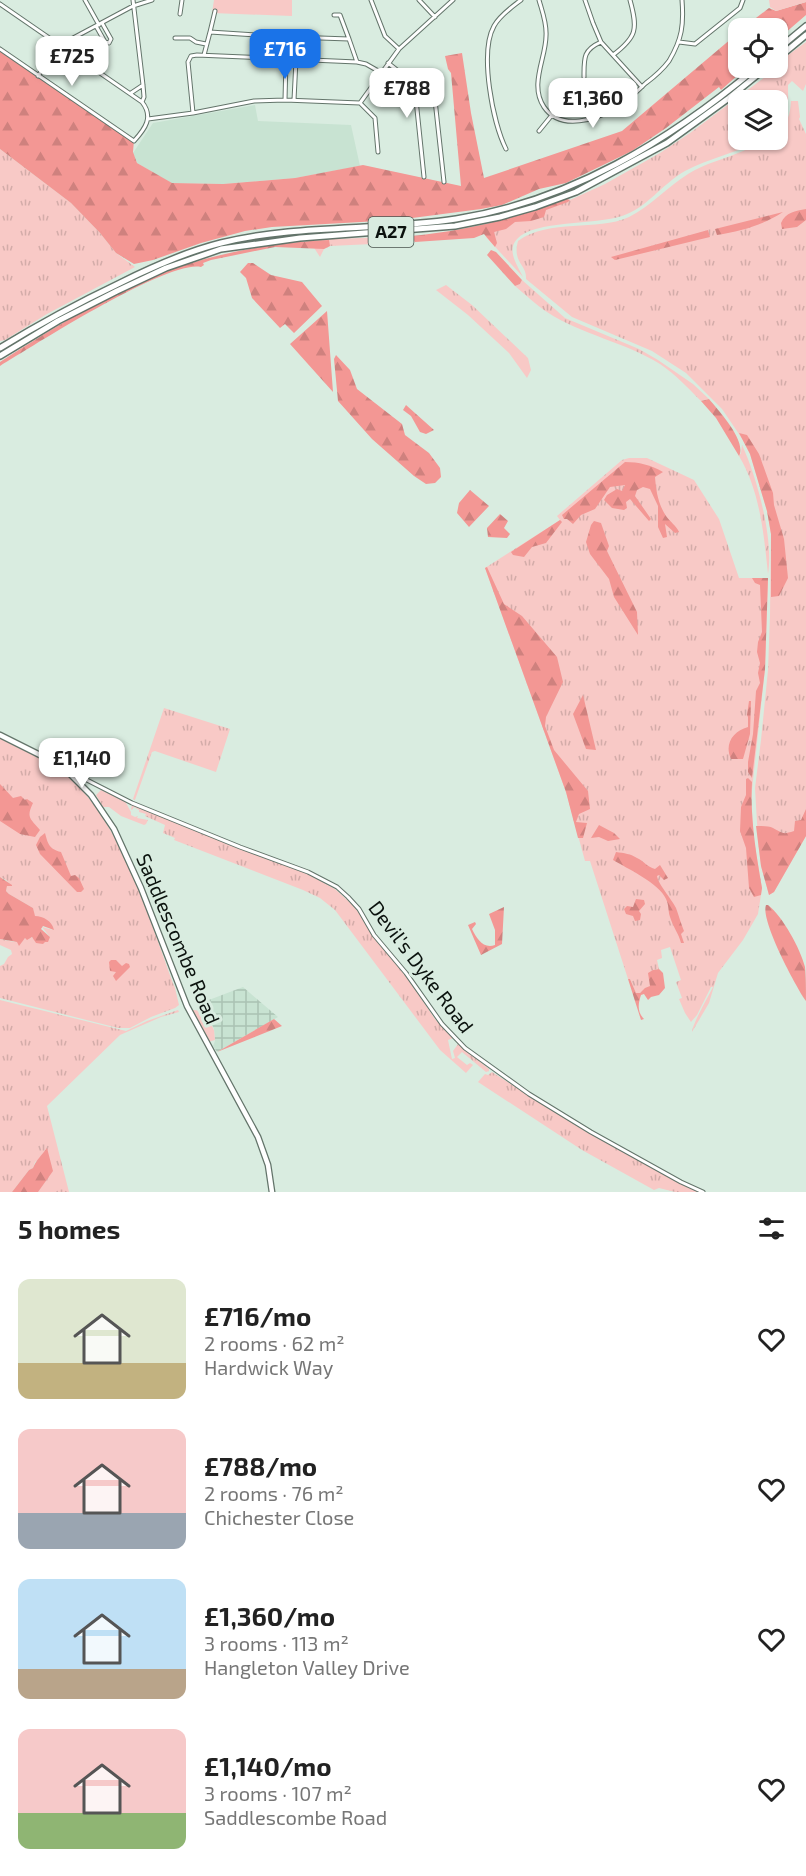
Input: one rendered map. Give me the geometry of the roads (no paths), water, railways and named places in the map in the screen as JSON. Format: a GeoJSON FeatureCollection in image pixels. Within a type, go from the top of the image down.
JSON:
{"type":"FeatureCollection","features":[{"type":"Feature","properties":{"kind":"highway"},"geometry":{"type":"LineString","coordinates":[[788,40],[806,24]]}},
{"type":"Feature","properties":{"kind":"highway"},"geometry":{"type":"LineString","coordinates":[[788,49],[806,35]]}},
{"type":"Feature","properties":{"kind":"highway","name":"A27"},"geometry":{"type":"LineString","coordinates":[[0,348],[55,315],[165,261],[221,243],[264,235],[455,219],[500,210],[575,186],[664,137],[744,78]]}},
{"type":"Feature","properties":{"kind":"highway","name":"A27"},"geometry":{"type":"LineString","coordinates":[[0,356],[58,321],[117,291],[166,268],[221,249],[300,238],[455,226],[500,217],[576,192],[667,143],[754,78]]}},
{"type":"Feature","properties":{"kind":"street"},"geometry":{"type":"LineString","coordinates":[[85,0],[99,25],[105,42],[110,43],[111,39],[99,25]]}},
{"type":"Feature","properties":{"kind":"street"},"geometry":{"type":"LineString","coordinates":[[133,0],[143,85],[142,102]]}},
{"type":"Feature","properties":{"kind":"street"},"geometry":{"type":"LineString","coordinates":[[38,76],[60,45],[133,6],[152,0]]}},
{"type":"Feature","properties":{"kind":"street"},"geometry":{"type":"LineString","coordinates":[[180,14],[182,0]]}},
{"type":"Feature","properties":{"kind":"street"},"geometry":{"type":"LineString","coordinates":[[371,0],[385,36],[399,49]]}},
{"type":"Feature","properties":{"kind":"street"},"geometry":{"type":"LineString","coordinates":[[419,0],[435,17]]}},
{"type":"Feature","properties":{"kind":"street"},"geometry":{"type":"LineString","coordinates":[[360,103],[399,49],[453,0]]}},
{"type":"Feature","properties":{"kind":"street"},"geometry":{"type":"LineString","coordinates":[[506,149],[495,120],[488,60],[489,40],[494,25],[521,0]]}},
{"type":"Feature","properties":{"kind":"street"},"geometry":{"type":"LineString","coordinates":[[539,0],[547,36],[537,93],[543,106],[552,115],[563,120],[579,121],[599,116],[620,105],[667,63],[679,42],[684,23],[682,0]]}},
{"type":"Feature","properties":{"kind":"street"},"geometry":{"type":"LineString","coordinates":[[585,0],[602,42],[642,87]]}},
{"type":"Feature","properties":{"kind":"street"},"geometry":{"type":"LineString","coordinates":[[612,55],[627,44],[633,33],[635,26],[630,0]]}},
{"type":"Feature","properties":{"kind":"street"},"geometry":{"type":"LineString","coordinates":[[679,42],[695,44],[740,8],[743,0]]}},
{"type":"Feature","properties":{"kind":"street"},"geometry":{"type":"LineString","coordinates":[[0,4],[142,102],[147,108],[146,128],[134,141],[0,49]]}},
{"type":"Feature","properties":{"kind":"street"},"geometry":{"type":"LineString","coordinates":[[204,55],[215,11]]}},
{"type":"Feature","properties":{"kind":"street"},"geometry":{"type":"LineString","coordinates":[[334,15],[340,15],[357,62]]}},
{"type":"Feature","properties":{"kind":"street"},"geometry":{"type":"LineString","coordinates":[[210,32],[289,37]]}},
{"type":"Feature","properties":{"kind":"street"},"geometry":{"type":"LineString","coordinates":[[294,100],[292,37],[349,39]]}},
{"type":"Feature","properties":{"kind":"street"},"geometry":{"type":"LineString","coordinates":[[175,38],[190,38],[206,44]]}},
{"type":"Feature","properties":{"kind":"street"},"geometry":{"type":"LineString","coordinates":[[584,77],[588,50],[602,42]]}},
{"type":"Feature","properties":{"kind":"street"},"geometry":{"type":"LineString","coordinates":[[193,114],[188,62],[191,56],[357,62],[366,64],[381,73]]}},
{"type":"Feature","properties":{"kind":"street"},"geometry":{"type":"LineString","coordinates":[[285,100],[286,59]]}},
{"type":"Feature","properties":{"kind":"street"},"geometry":{"type":"LineString","coordinates":[[388,63],[411,81],[415,90],[424,177]]}},
{"type":"Feature","properties":{"kind":"street"},"geometry":{"type":"LineString","coordinates":[[436,81],[434,91],[444,182]]}},
{"type":"Feature","properties":{"kind":"street"},"geometry":{"type":"LineString","coordinates":[[131,93],[143,85]]}},
{"type":"Feature","properties":{"kind":"street"},"geometry":{"type":"LineString","coordinates":[[415,90],[434,91]]}},
{"type":"Feature","properties":{"kind":"street"},"geometry":{"type":"LineString","coordinates":[[148,119],[193,114],[254,101],[360,103],[375,118],[378,152]]}},
{"type":"Feature","properties":{"kind":"street"},"geometry":{"type":"LineString","coordinates":[[539,131],[552,115]]}},
{"type":"Feature","properties":{"kind":"street","name":"Devil's Dyke Road"},"geometry":{"type":"LineString","coordinates":[[0,735],[69,772],[186,826],[308,873],[337,887],[359,909],[442,1024],[465,1048],[529,1094],[591,1132],[703,1192]]}},
{"type":"Feature","properties":{"kind":"street","name":"Saddlescombe Road"},"geometry":{"type":"LineString","coordinates":[[69,772],[91,795],[114,829],[192,1018],[258,1137],[268,1165],[272,1192]]}},
{"type":"Feature","properties":{"kind":"street"},"geometry":{"type":"LineString","coordinates":[[91,795],[103,788]]}}]}
